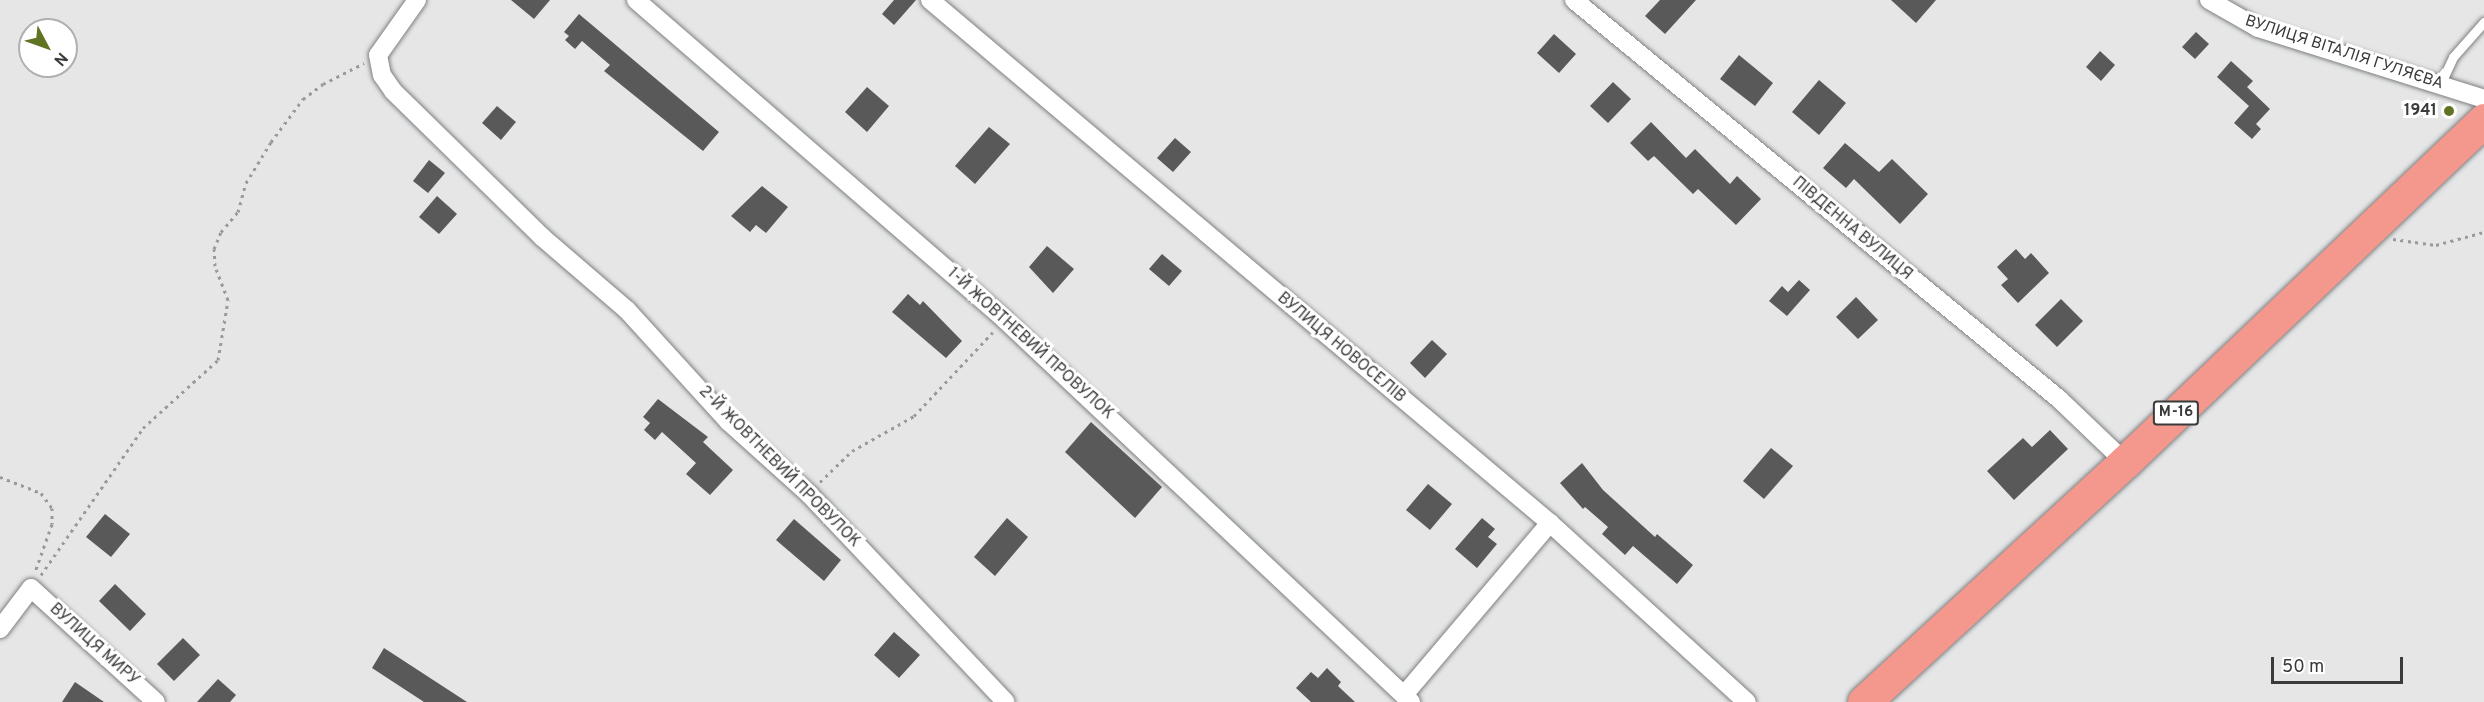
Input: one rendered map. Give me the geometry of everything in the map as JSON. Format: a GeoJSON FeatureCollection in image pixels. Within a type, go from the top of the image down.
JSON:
{"type":"FeatureCollection","features":[{"type":"Feature","properties":{"kind":"highway","name":"М-16"},"geometry":{"type":"LineString","coordinates":[[1864,702],[2125,462],[2479,130]]}},
{"type":"Feature","properties":{"kind":"street","name":"1-Й ЖОВТНЕВИЙ ПРОВУЛОК"},"geometry":{"type":"LineString","coordinates":[[636,0],[1004,319],[1407,698]]}},
{"type":"Feature","properties":{"kind":"street","name":"ВУЛИЦЯ НОВОСЕЛІВ"},"geometry":{"type":"LineString","coordinates":[[930,0],[1550,523],[1747,702]]}},
{"type":"Feature","properties":{"kind":"street","name":"ПІВДЕННА ВУЛИЦЯ"},"geometry":{"type":"LineString","coordinates":[[1574,0],[2059,399],[2125,462]]}},
{"type":"Feature","properties":{"kind":"street","name":"ВУЛИЦЯ ВІТАЛІЯ ГУЛЯЄВА"},"geometry":{"type":"LineString","coordinates":[[2209,0],[2258,28],[2484,99]]}},
{"type":"Feature","properties":{"kind":"street"},"geometry":{"type":"LineString","coordinates":[[378,55],[412,1]]}},
{"type":"Feature","properties":{"kind":"street","name":"2-Й ЖОВТНЕВИЙ ПРОВУЛОК"},"geometry":{"type":"LineString","coordinates":[[378,55],[382,75],[393,91],[542,237],[627,310],[729,422],[809,494],[1006,702]]}},
{"type":"Feature","properties":{"kind":"street"},"geometry":{"type":"LineString","coordinates":[[1407,698],[1550,523]]}},
{"type":"Feature","properties":{"kind":"street"},"geometry":{"type":"LineString","coordinates":[[0,629],[31,588]]}},
{"type":"Feature","properties":{"kind":"street","name":"ВУЛИЦЯ МИРУ"},"geometry":{"type":"LineString","coordinates":[[31,588],[156,702]]}},
{"type":"Feature","properties":{"kind":"lane"},"geometry":{"type":"LineString","coordinates":[[2440,85],[2453,57],[2484,22]]}},
{"type":"Feature","properties":{"kind":"path"},"geometry":{"type":"LineString","coordinates":[[31,588],[143,428],[218,360],[228,300],[215,266],[214,249],[220,232],[238,212],[246,183],[271,142],[310,94],[378,55]]}},
{"type":"Feature","properties":{"kind":"path"},"geometry":{"type":"LineString","coordinates":[[2368,232],[2413,245],[2436,245],[2484,232]]}},
{"type":"Feature","properties":{"kind":"path"},"geometry":{"type":"LineString","coordinates":[[809,494],[852,452],[914,416],[931,401],[1004,319]]}},
{"type":"Feature","properties":{"kind":"path"},"geometry":{"type":"LineString","coordinates":[[0,477],[41,493],[52,508],[52,524],[31,588]]}},
{"type":"Feature","properties":{"kind":"building"},"geometry":{"type":"Polygon","coordinates":[[[511,0],[550,0],[534,19],[511,0]]]}},
{"type":"Feature","properties":{"kind":"building"},"geometry":{"type":"Polygon","coordinates":[[[894,0],[916,0],[894,25],[882,14],[894,0]]]}},
{"type":"Feature","properties":{"kind":"building"},"geometry":{"type":"Polygon","coordinates":[[[1660,0],[1696,0],[1665,34],[1645,16],[1660,0]]]}},
{"type":"Feature","properties":{"kind":"building"},"geometry":{"type":"Polygon","coordinates":[[[1891,0],[1936,0],[1916,23],[1891,0]]]}},
{"type":"Feature","properties":{"kind":"building"},"geometry":{"type":"Polygon","coordinates":[[[579,14],[719,132],[703,151],[604,71],[610,65],[582,41],[575,49],[565,40],[569,36],[564,32],[579,14]]]}},
{"type":"Feature","properties":{"kind":"building"},"geometry":{"type":"Polygon","coordinates":[[[2196,32],[2209,44],[2195,59],[2182,47],[2196,32]]]}},
{"type":"Feature","properties":{"kind":"building"},"geometry":{"type":"Polygon","coordinates":[[[1554,34],[1576,54],[1559,73],[1537,53],[1554,34]]]}},
{"type":"Feature","properties":{"kind":"building"},"geometry":{"type":"Polygon","coordinates":[[[2100,51],[2115,65],[2101,81],[2086,67],[2100,51]]]}},
{"type":"Feature","properties":{"kind":"building"},"geometry":{"type":"Polygon","coordinates":[[[1739,55],[1773,83],[1755,106],[1720,79],[1739,55]]]}},
{"type":"Feature","properties":{"kind":"building"},"geometry":{"type":"Polygon","coordinates":[[[2231,61],[2253,81],[2247,87],[2270,109],[2256,124],[2261,129],[2252,139],[2234,123],[2249,106],[2217,77],[2231,61]]]}},
{"type":"Feature","properties":{"kind":"building"},"geometry":{"type":"Polygon","coordinates":[[[1819,80],[1846,103],[1819,135],[1792,112],[1819,80]]]}},
{"type":"Feature","properties":{"kind":"building"},"geometry":{"type":"Polygon","coordinates":[[[1613,82],[1631,99],[1608,123],[1590,106],[1613,82]]]}},
{"type":"Feature","properties":{"kind":"building"},"geometry":{"type":"Polygon","coordinates":[[[867,87],[889,106],[867,132],[845,112],[867,87]]]}},
{"type":"Feature","properties":{"kind":"building"},"geometry":{"type":"Polygon","coordinates":[[[497,106],[516,122],[501,140],[482,123],[497,106]]]}},
{"type":"Feature","properties":{"kind":"building"},"geometry":{"type":"Polygon","coordinates":[[[1651,122],[1686,158],[1695,149],[1730,184],[1737,176],[1761,199],[1736,225],[1698,189],[1693,194],[1654,156],[1648,161],[1630,143],[1651,122]]]}},
{"type":"Feature","properties":{"kind":"building"},"geometry":{"type":"Polygon","coordinates":[[[989,127],[1010,144],[975,184],[955,166],[989,127]]]}},
{"type":"Feature","properties":{"kind":"building"},"geometry":{"type":"Polygon","coordinates":[[[1175,138],[1191,152],[1173,172],[1157,158],[1175,138]]]}},
{"type":"Feature","properties":{"kind":"building"},"geometry":{"type":"Polygon","coordinates":[[[1845,143],[1879,172],[1892,159],[1928,194],[1900,224],[1854,179],[1846,188],[1823,168],[1845,143]]]}},
{"type":"Feature","properties":{"kind":"building"},"geometry":{"type":"Polygon","coordinates":[[[429,160],[445,173],[428,193],[413,181],[429,160]]]}},
{"type":"Feature","properties":{"kind":"building"},"geometry":{"type":"Polygon","coordinates":[[[762,186],[788,207],[766,233],[756,225],[750,232],[731,216],[762,186]]]}},
{"type":"Feature","properties":{"kind":"building"},"geometry":{"type":"Polygon","coordinates":[[[437,196],[457,214],[439,234],[419,217],[437,196]]]}},
{"type":"Feature","properties":{"kind":"building"},"geometry":{"type":"Polygon","coordinates":[[[1047,246],[1074,269],[1053,293],[1029,267],[1047,246]]]}},
{"type":"Feature","properties":{"kind":"building"},"geometry":{"type":"Polygon","coordinates":[[[2016,249],[2025,259],[2031,253],[2049,273],[2018,303],[2001,285],[2008,279],[1997,267],[2016,249]]]}},
{"type":"Feature","properties":{"kind":"building"},"geometry":{"type":"Polygon","coordinates":[[[1162,254],[1182,271],[1169,286],[1149,269],[1162,254]]]}},
{"type":"Feature","properties":{"kind":"building"},"geometry":{"type":"Polygon","coordinates":[[[1799,280],[1810,290],[1787,316],[1769,301],[1782,286],[1788,292],[1799,280]]]}},
{"type":"Feature","properties":{"kind":"building"},"geometry":{"type":"Polygon","coordinates":[[[908,294],[920,305],[923,301],[962,341],[946,358],[892,312],[908,294]]]}},
{"type":"Feature","properties":{"kind":"building"},"geometry":{"type":"Polygon","coordinates":[[[1856,297],[1878,320],[1858,339],[1836,317],[1856,297]]]}},
{"type":"Feature","properties":{"kind":"building"},"geometry":{"type":"Polygon","coordinates":[[[2061,299],[2083,321],[2057,347],[2035,325],[2061,299]]]}},
{"type":"Feature","properties":{"kind":"building"},"geometry":{"type":"Polygon","coordinates":[[[1432,340],[1447,354],[1425,378],[1410,363],[1432,340]]]}},
{"type":"Feature","properties":{"kind":"building"},"geometry":{"type":"Polygon","coordinates":[[[658,399],[708,437],[703,442],[733,470],[710,495],[686,474],[696,463],[662,432],[655,440],[644,430],[650,423],[643,417],[658,399]]]}},
{"type":"Feature","properties":{"kind":"building"},"geometry":{"type":"Polygon","coordinates":[[[1091,422],[1162,487],[1135,518],[1065,452],[1091,422]]]}},
{"type":"Feature","properties":{"kind":"building"},"geometry":{"type":"Polygon","coordinates":[[[2050,430],[2068,449],[2014,500],[1987,471],[2023,438],[2032,447],[2050,430]]]}},
{"type":"Feature","properties":{"kind":"building"},"geometry":{"type":"Polygon","coordinates":[[[1771,448],[1793,466],[1764,499],[1743,481],[1771,448]]]}},
{"type":"Feature","properties":{"kind":"building"},"geometry":{"type":"Polygon","coordinates":[[[1582,463],[1603,490],[1655,537],[1657,534],[1693,565],[1677,584],[1633,546],[1625,555],[1602,534],[1608,527],[1585,507],[1583,509],[1560,483],[1582,463]]]}},
{"type":"Feature","properties":{"kind":"building"},"geometry":{"type":"Polygon","coordinates":[[[1428,484],[1452,504],[1430,530],[1406,510],[1428,484]]]}},
{"type":"Feature","properties":{"kind":"building"},"geometry":{"type":"Polygon","coordinates":[[[105,514],[130,534],[111,557],[86,537],[105,514]]]}},
{"type":"Feature","properties":{"kind":"building"},"geometry":{"type":"Polygon","coordinates":[[[1007,518],[1028,537],[995,576],[974,557],[1007,518]]]}},
{"type":"Feature","properties":{"kind":"building"},"geometry":{"type":"Polygon","coordinates":[[[1482,518],[1495,529],[1488,537],[1497,544],[1477,568],[1455,549],[1482,518]]]}},
{"type":"Feature","properties":{"kind":"building"},"geometry":{"type":"Polygon","coordinates":[[[794,519],[841,560],[824,581],[776,540],[794,519]]]}},
{"type":"Feature","properties":{"kind":"building"},"geometry":{"type":"Polygon","coordinates":[[[115,584],[146,614],[130,631],[99,601],[115,584]]]}},
{"type":"Feature","properties":{"kind":"building"},"geometry":{"type":"Polygon","coordinates":[[[894,632],[920,655],[899,678],[874,655],[894,632]]]}},
{"type":"Feature","properties":{"kind":"building"},"geometry":{"type":"Polygon","coordinates":[[[183,638],[200,655],[174,681],[157,664],[183,638]]]}},
{"type":"Feature","properties":{"kind":"building"},"geometry":{"type":"Polygon","coordinates":[[[384,648],[467,702],[424,702],[372,668],[384,648]]]}},
{"type":"Feature","properties":{"kind":"building"},"geometry":{"type":"Polygon","coordinates":[[[1327,668],[1341,682],[1338,686],[1355,702],[1311,702],[1296,688],[1311,672],[1318,678],[1327,668]]]}},
{"type":"Feature","properties":{"kind":"building"},"geometry":{"type":"Polygon","coordinates":[[[218,679],[236,695],[230,702],[197,702],[218,679]]]}},
{"type":"Feature","properties":{"kind":"building"},"geometry":{"type":"Polygon","coordinates":[[[75,682],[104,702],[62,702],[75,682]]]}},
{"type":"Feature","properties":{"kind":"place","name":"1941"},"geometry":{"type":"Point","coordinates":[2449,111]}}]}
